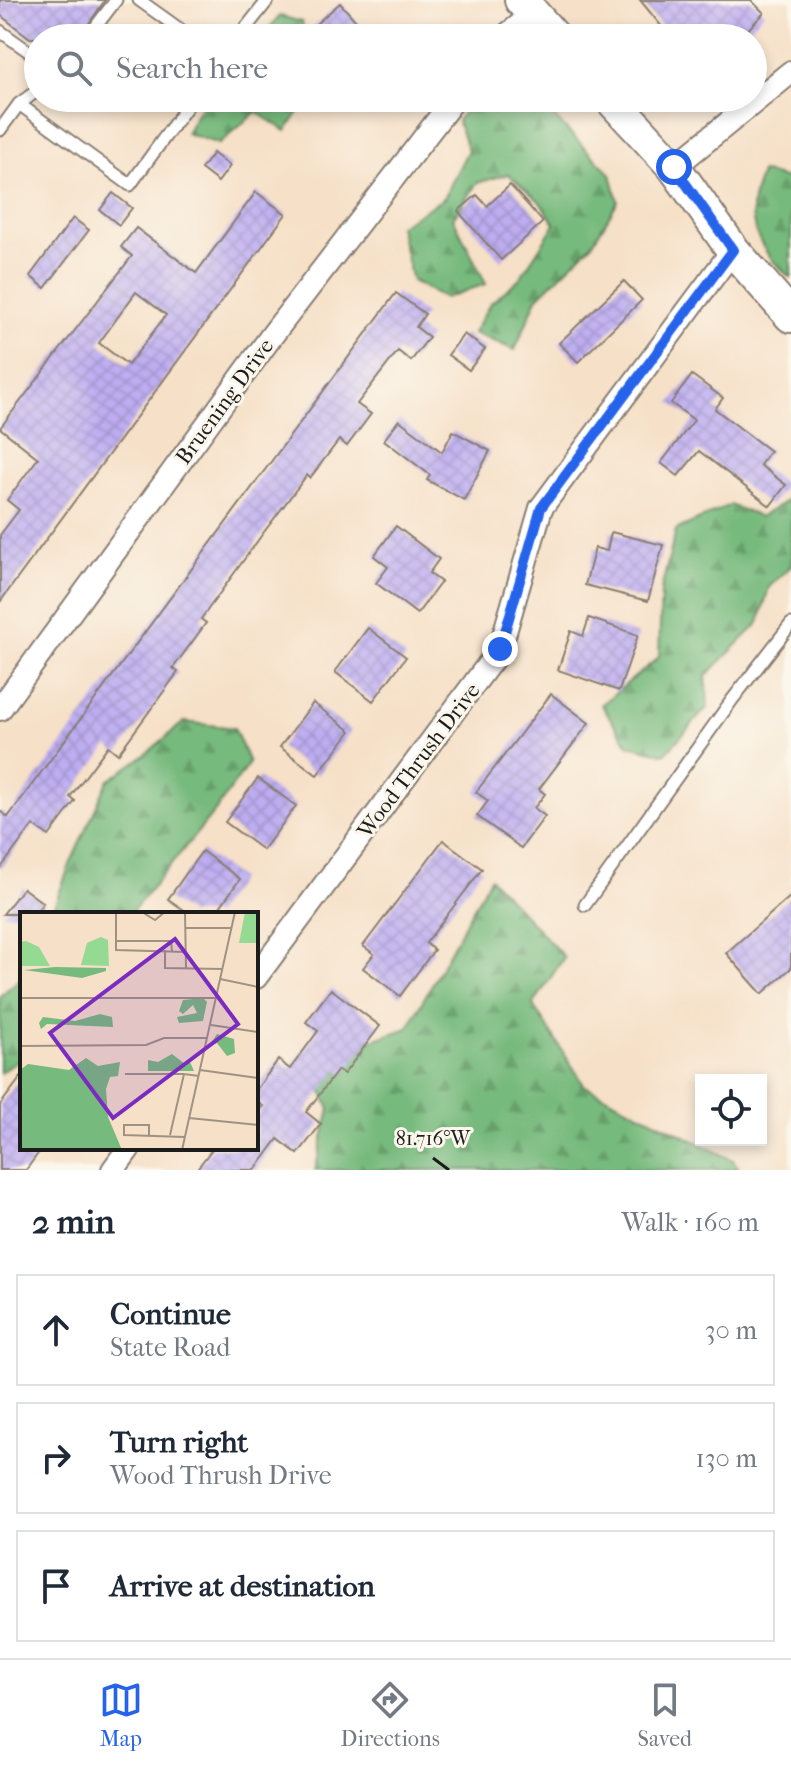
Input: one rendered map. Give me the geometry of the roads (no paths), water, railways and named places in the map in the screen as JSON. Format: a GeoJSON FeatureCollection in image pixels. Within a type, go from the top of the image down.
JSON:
{"type":"FeatureCollection","features":[{"type":"Feature","properties":{"kind":"main road"},"geometry":{"type":"LineString","coordinates":[[528,7],[543,24]]}},
{"type":"Feature","properties":{"kind":"main road"},"geometry":{"type":"LineString","coordinates":[[623,112],[674,167],[733,250],[791,316]]}},
{"type":"Feature","properties":{"kind":"street"},"geometry":{"type":"LineString","coordinates":[[514,24],[528,7]]}},
{"type":"Feature","properties":{"kind":"street"},"geometry":{"type":"LineString","coordinates":[[767,91],[791,72]]}},
{"type":"Feature","properties":{"kind":"street","name":"Bruening Drive"},"geometry":{"type":"LineString","coordinates":[[0,709],[273,334],[444,112]]}},
{"type":"Feature","properties":{"kind":"street"},"geometry":{"type":"LineString","coordinates":[[674,167],[742,112]]}},
{"type":"Feature","properties":{"kind":"street","name":"Wood Thrush Drive"},"geometry":{"type":"LineString","coordinates":[[258,974],[500,649],[541,508],[733,250]]}},
{"type":"Feature","properties":{"kind":"street"},"geometry":{"type":"LineString","coordinates":[[113,1170],[128,1150]]}},
{"type":"Feature","properties":{"kind":"lane"},"geometry":{"type":"LineString","coordinates":[[98,24],[116,0]]}},
{"type":"Feature","properties":{"kind":"lane"},"geometry":{"type":"LineString","coordinates":[[139,0],[172,24]]}},
{"type":"Feature","properties":{"kind":"lane"},"geometry":{"type":"LineString","coordinates":[[249,24],[268,0]]}},
{"type":"Feature","properties":{"kind":"lane"},"geometry":{"type":"LineString","coordinates":[[0,31],[24,48]]}},
{"type":"Feature","properties":{"kind":"lane"},"geometry":{"type":"LineString","coordinates":[[0,130],[24,100]]}},
{"type":"Feature","properties":{"kind":"lane"},"geometry":{"type":"LineString","coordinates":[[19,104],[24,108]]}},
{"type":"Feature","properties":{"kind":"lane"},"geometry":{"type":"LineString","coordinates":[[30,112],[130,185],[183,112]]}},
{"type":"Feature","properties":{"kind":"lane"},"geometry":{"type":"LineString","coordinates":[[585,905],[732,700],[791,624]]}}]}
